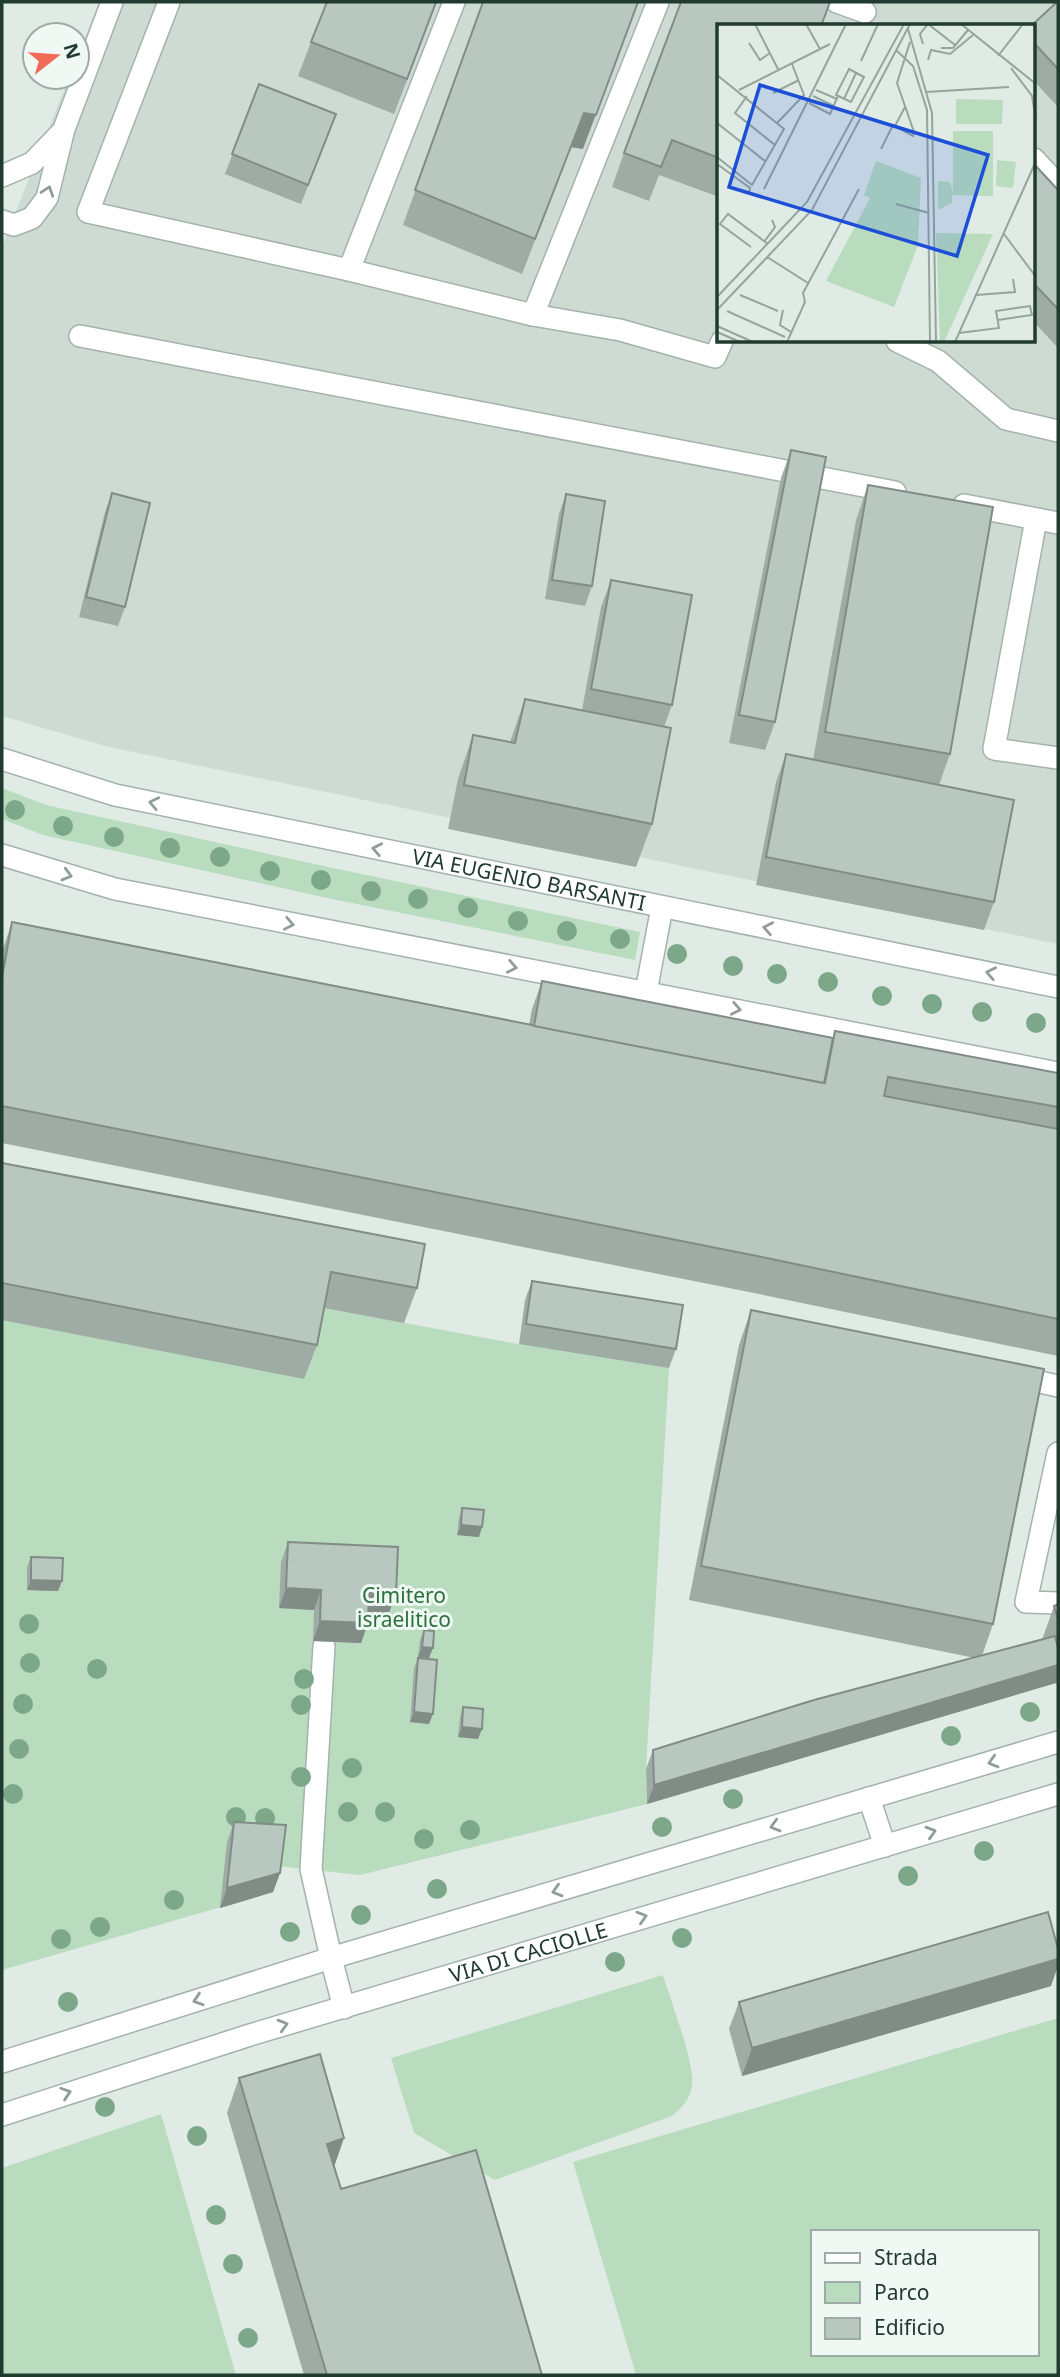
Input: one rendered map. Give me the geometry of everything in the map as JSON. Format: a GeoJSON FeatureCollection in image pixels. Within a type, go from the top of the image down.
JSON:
{"type":"FeatureCollection","features":[{"type":"Feature","properties":{"kind":"street"},"geometry":{"type":"LineString","coordinates":[[2,221],[14,225],[32,218],[47,198],[64,129],[112,2]]}},
{"type":"Feature","properties":{"kind":"street"},"geometry":{"type":"LineString","coordinates":[[169,2],[88,212],[349,270],[533,315],[620,330],[715,357],[721,343]]}},
{"type":"Feature","properties":{"kind":"street"},"geometry":{"type":"LineString","coordinates":[[349,270],[454,2]]}},
{"type":"Feature","properties":{"kind":"street"},"geometry":{"type":"LineString","coordinates":[[533,315],[658,2]]}},
{"type":"Feature","properties":{"kind":"street"},"geometry":{"type":"LineString","coordinates":[[837,2],[865,13]]}},
{"type":"Feature","properties":{"kind":"street"},"geometry":{"type":"LineString","coordinates":[[2,176],[32,163],[64,129]]}},
{"type":"Feature","properties":{"kind":"street"},"geometry":{"type":"LineString","coordinates":[[1036,161],[1058,185]]}},
{"type":"Feature","properties":{"kind":"street"},"geometry":{"type":"LineString","coordinates":[[80,336],[913,495]]}},
{"type":"Feature","properties":{"kind":"street"},"geometry":{"type":"LineString","coordinates":[[901,343],[938,361],[1006,419],[1058,431]]}},
{"type":"Feature","properties":{"kind":"street"},"geometry":{"type":"LineString","coordinates":[[940,500],[1058,523]]}},
{"type":"Feature","properties":{"kind":"street"},"geometry":{"type":"LineString","coordinates":[[1036,519],[994,749],[1058,758]]}},
{"type":"Feature","properties":{"kind":"street","name":"VIA EUGENIO BARSANTI"},"geometry":{"type":"LineString","coordinates":[[2,759],[116,795],[1058,986]]}},
{"type":"Feature","properties":{"kind":"street"},"geometry":{"type":"LineString","coordinates":[[2,855],[116,889],[1058,1073]]}},
{"type":"Feature","properties":{"kind":"street"},"geometry":{"type":"LineString","coordinates":[[646,992],[662,907]]}},
{"type":"Feature","properties":{"kind":"street"},"geometry":{"type":"LineString","coordinates":[[993,1373],[1058,1385]]}},
{"type":"Feature","properties":{"kind":"street"},"geometry":{"type":"LineString","coordinates":[[1058,1453],[1026,1602],[1058,1603]]}},
{"type":"Feature","properties":{"kind":"street"},"geometry":{"type":"LineString","coordinates":[[324,1646],[311,1869],[344,2008]]}},
{"type":"Feature","properties":{"kind":"street"},"geometry":{"type":"LineString","coordinates":[[2,2063],[331,1958],[1058,1742]]}},
{"type":"Feature","properties":{"kind":"street","name":"VIA DI CACIOLLE"},"geometry":{"type":"LineString","coordinates":[[2,2115],[250,2035],[1058,1794]]}},
{"type":"Feature","properties":{"kind":"street"},"geometry":{"type":"LineString","coordinates":[[869,1798],[885,1846]]}},
{"type":"Feature","properties":{"kind":"shaded area"},"geometry":{"type":"Polygon","coordinates":[[[99,2],[1058,2],[1058,944],[109,747],[2,716],[2,247],[63,91],[91,91],[91,22],[99,2]]]}},
{"type":"Feature","properties":{"kind":"green space"},"geometry":{"type":"Polygon","coordinates":[[[2,788],[46,805],[640,932],[635,960],[332,899],[43,835],[2,819],[2,788]]]}},
{"type":"Feature","properties":{"kind":"green space","name":"Cimitero israelitico"},"geometry":{"type":"Polygon","coordinates":[[[319,1307],[518,1344],[676,1325],[669,1368],[646,1769],[647,1804],[360,1875],[277,1866],[273,1892],[2,1970],[2,1320],[319,1307]]]}},
{"type":"Feature","properties":{"kind":"green space"},"geometry":{"type":"Polygon","coordinates":[[[663,1975],[692,2075],[688,2098],[672,2116],[495,2180],[414,2133],[391,2058],[663,1975]]]}},
{"type":"Feature","properties":{"kind":"green space"},"geometry":{"type":"Polygon","coordinates":[[[1058,2018],[1058,2375],[636,2375],[573,2162],[1058,2018]]]}},
{"type":"Feature","properties":{"kind":"green space"},"geometry":{"type":"Polygon","coordinates":[[[161,2114],[236,2375],[2,2375],[2,2168],[161,2114]]]}},
{"type":"Feature","properties":{"kind":"building"},"geometry":{"type":"Polygon","coordinates":[[[327,2],[436,2],[407,79],[311,42],[327,2]]]}},
{"type":"Feature","properties":{"kind":"building"},"geometry":{"type":"Polygon","coordinates":[[[483,2],[638,2],[596,115],[584,113],[535,239],[415,190],[483,2]]]}},
{"type":"Feature","properties":{"kind":"building"},"geometry":{"type":"Polygon","coordinates":[[[681,2],[830,2],[822,24],[717,24],[717,157],[672,140],[661,167],[624,153],[681,2]]]}},
{"type":"Feature","properties":{"kind":"building"},"geometry":{"type":"Polygon","coordinates":[[[1058,2],[1058,69],[1036,45],[1036,24],[1033,24],[1058,2]]]}},
{"type":"Feature","properties":{"kind":"building"},"geometry":{"type":"Polygon","coordinates":[[[259,84],[336,114],[308,185],[232,154],[259,84]]]}},
{"type":"Feature","properties":{"kind":"building"},"geometry":{"type":"Polygon","coordinates":[[[1036,166],[1058,190],[1058,309],[1036,286],[1036,166]]]}},
{"type":"Feature","properties":{"kind":"building"},"geometry":{"type":"Polygon","coordinates":[[[791,450],[826,457],[775,722],[739,715],[791,450]]]}},
{"type":"Feature","properties":{"kind":"building"},"geometry":{"type":"Polygon","coordinates":[[[868,485],[993,507],[950,754],[825,732],[868,485]]]}},
{"type":"Feature","properties":{"kind":"building"},"geometry":{"type":"Polygon","coordinates":[[[112,493],[150,503],[125,607],[86,597],[112,493]]]}},
{"type":"Feature","properties":{"kind":"building"},"geometry":{"type":"Polygon","coordinates":[[[566,494],[605,501],[592,586],[552,580],[566,494]]]}},
{"type":"Feature","properties":{"kind":"building"},"geometry":{"type":"Polygon","coordinates":[[[611,580],[692,595],[672,705],[591,689],[611,580]]]}},
{"type":"Feature","properties":{"kind":"building"},"geometry":{"type":"Polygon","coordinates":[[[525,699],[671,728],[652,824],[464,785],[473,735],[515,743],[525,699]]]}},
{"type":"Feature","properties":{"kind":"building"},"geometry":{"type":"Polygon","coordinates":[[[786,754],[1014,800],[994,902],[766,857],[786,754]]]}},
{"type":"Feature","properties":{"kind":"building"},"geometry":{"type":"Polygon","coordinates":[[[12,922],[825,1083],[835,1031],[1058,1073],[1058,1107],[888,1077],[884,1096],[1058,1129],[1058,1319],[762,1257],[2,1106],[2,977],[12,922]]]}},
{"type":"Feature","properties":{"kind":"building"},"geometry":{"type":"Polygon","coordinates":[[[542,981],[833,1038],[824,1083],[534,1026],[542,981]]]}},
{"type":"Feature","properties":{"kind":"building"},"geometry":{"type":"Polygon","coordinates":[[[2,1163],[425,1244],[417,1288],[331,1272],[317,1345],[2,1283],[2,1163]]]}},
{"type":"Feature","properties":{"kind":"building"},"geometry":{"type":"Polygon","coordinates":[[[532,1281],[683,1305],[676,1349],[526,1324],[532,1281]]]}},
{"type":"Feature","properties":{"kind":"building"},"geometry":{"type":"Polygon","coordinates":[[[751,1310],[1044,1369],[993,1624],[701,1566],[751,1310]]]}},
{"type":"Feature","properties":{"kind":"building"},"geometry":{"type":"Polygon","coordinates":[[[462,1508],[484,1510],[482,1527],[461,1525],[462,1508]]]}},
{"type":"Feature","properties":{"kind":"building"},"geometry":{"type":"Polygon","coordinates":[[[288,1542],[398,1547],[396,1594],[369,1593],[368,1623],[320,1621],[321,1590],[286,1588],[288,1542]]]}},
{"type":"Feature","properties":{"kind":"building"},"geometry":{"type":"Polygon","coordinates":[[[31,1557],[63,1558],[62,1581],[31,1580],[31,1557]]]}},
{"type":"Feature","properties":{"kind":"building"},"geometry":{"type":"Polygon","coordinates":[[[424,1630],[434,1631],[433,1648],[422,1647],[424,1630]]]}},
{"type":"Feature","properties":{"kind":"building"},"geometry":{"type":"Polygon","coordinates":[[[1055,1636],[1058,1665],[654,1785],[653,1750],[814,1700],[1055,1636]]]}},
{"type":"Feature","properties":{"kind":"building"},"geometry":{"type":"Polygon","coordinates":[[[418,1658],[437,1660],[433,1714],[414,1712],[418,1658]]]}},
{"type":"Feature","properties":{"kind":"building"},"geometry":{"type":"Polygon","coordinates":[[[463,1707],[483,1709],[482,1729],[462,1727],[463,1707]]]}},
{"type":"Feature","properties":{"kind":"building"},"geometry":{"type":"Polygon","coordinates":[[[234,1822],[286,1825],[280,1873],[227,1888],[234,1822]]]}},
{"type":"Feature","properties":{"kind":"building"},"geometry":{"type":"Polygon","coordinates":[[[1048,1912],[1058,1959],[752,2048],[739,2002],[1048,1912]]]}},
{"type":"Feature","properties":{"kind":"building"},"geometry":{"type":"Polygon","coordinates":[[[320,2054],[344,2138],[327,2144],[341,2189],[476,2150],[542,2375],[327,2375],[239,2078],[320,2054]]]}}]}
